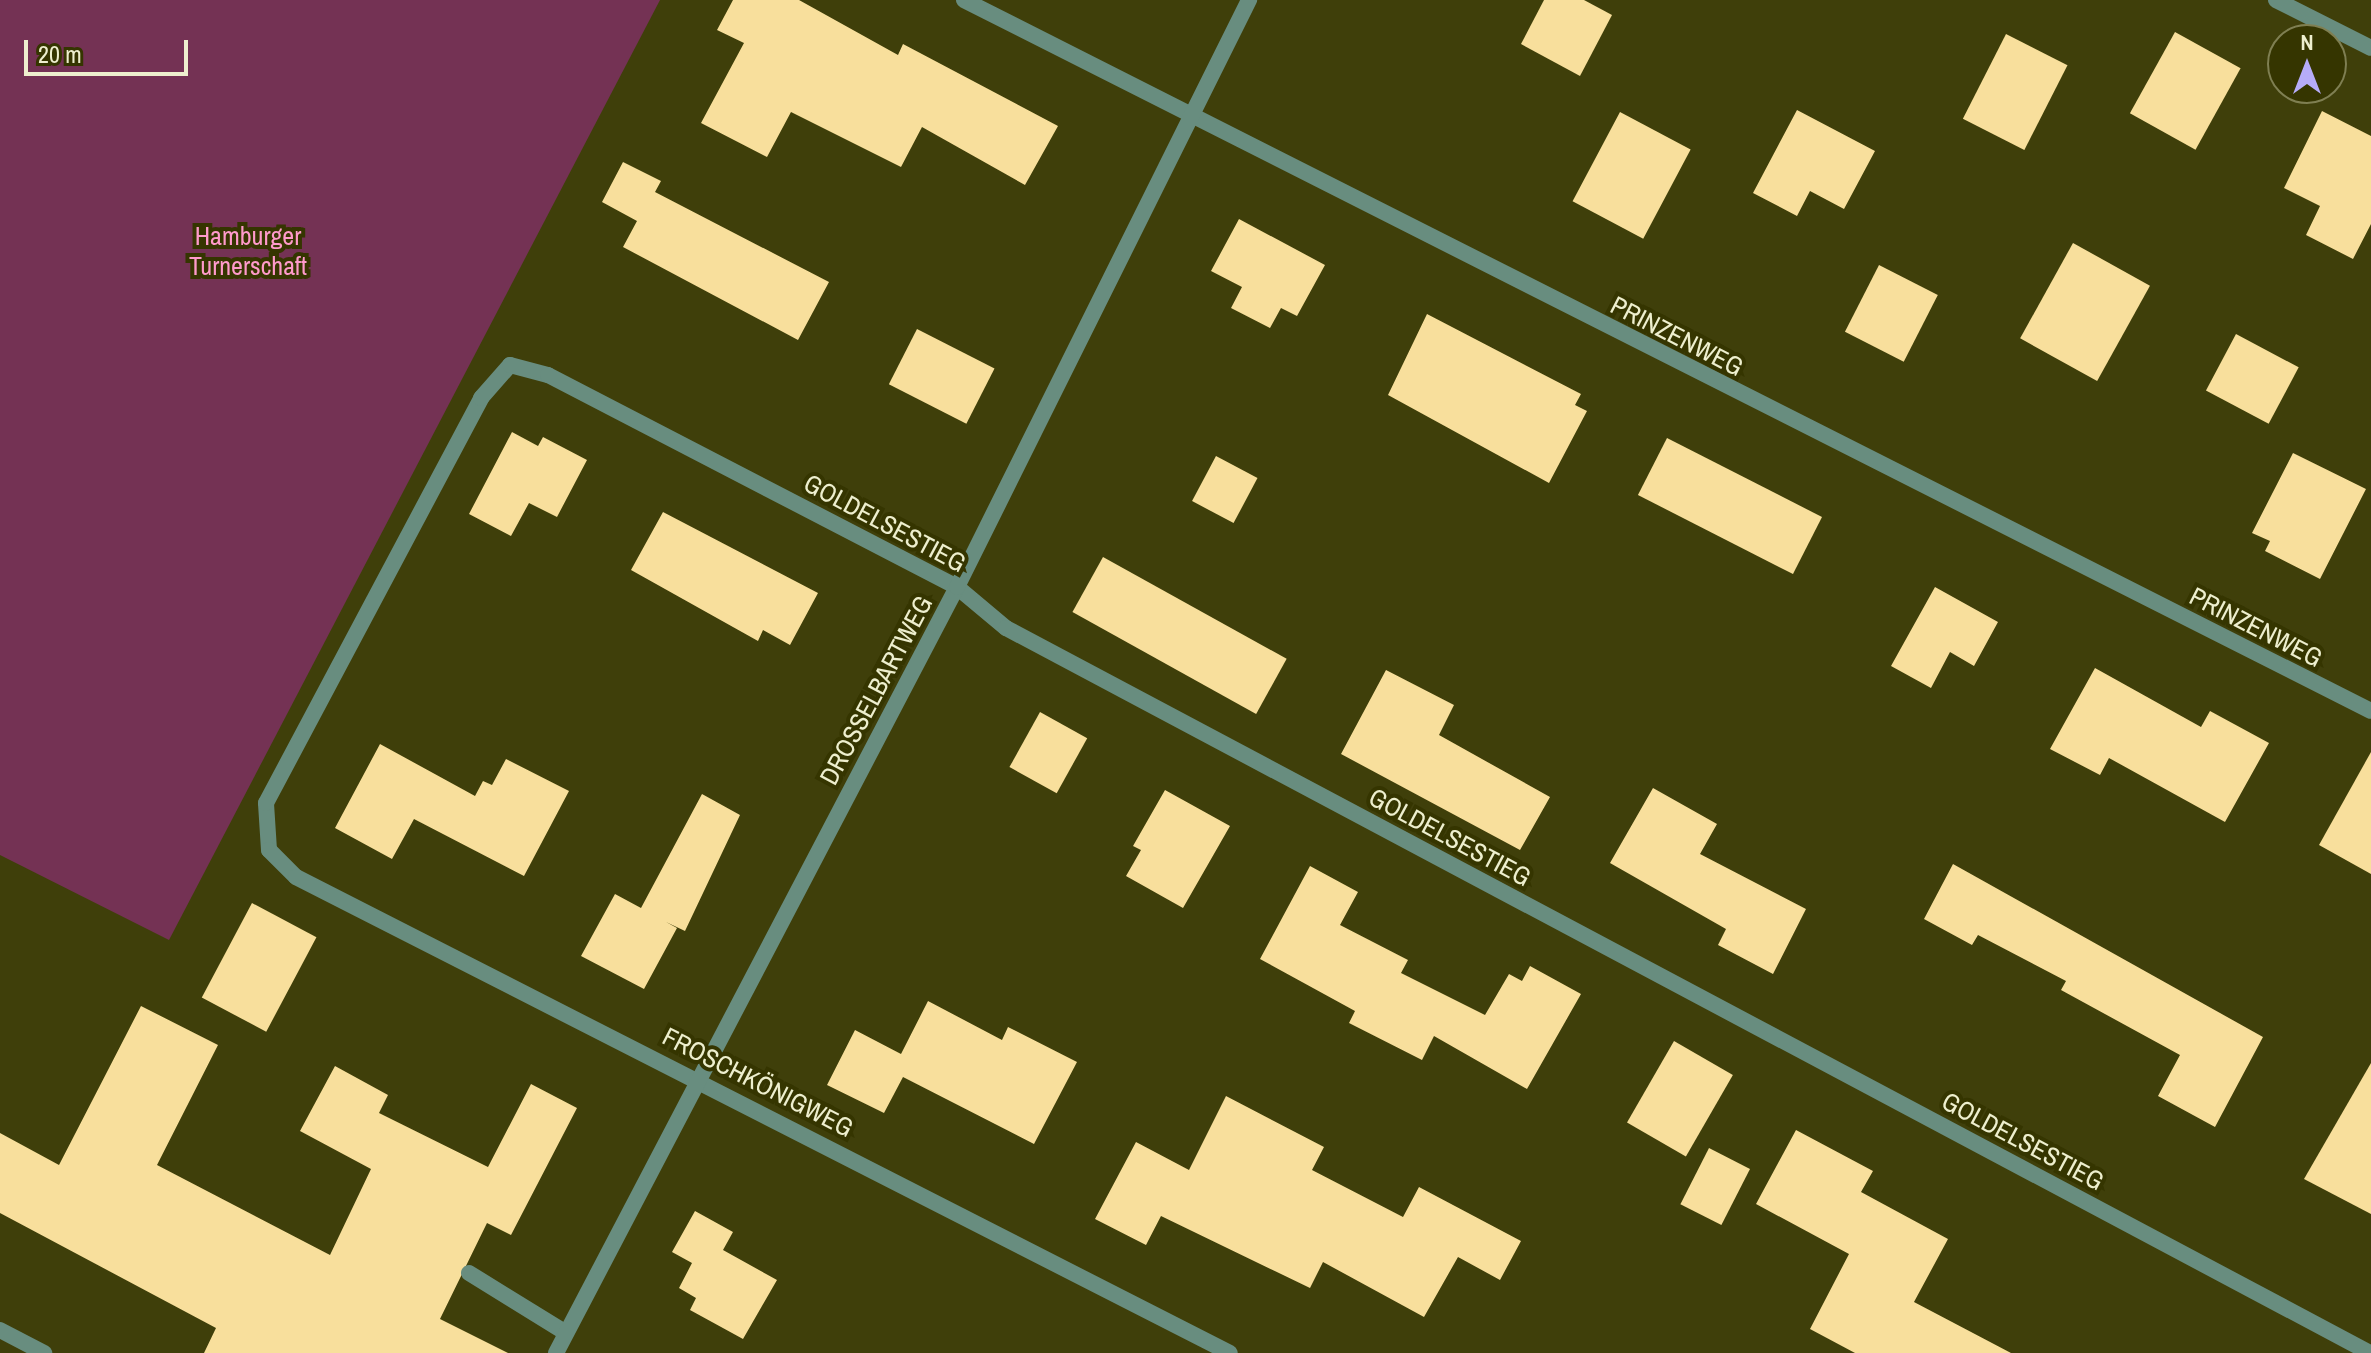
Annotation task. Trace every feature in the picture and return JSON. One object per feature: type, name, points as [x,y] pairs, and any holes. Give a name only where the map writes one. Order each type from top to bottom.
[{"type":"street","name":"PRINZENWEG","points":[[964,0],[1191,119],[2371,711]]},
{"type":"street","name":"DROSSELBARTWEG","points":[[556,1353],[957,587],[1249,0]]},
{"type":"street","points":[[2276,0],[2371,48]]},
{"type":"street","name":"GOLDELSESTIEG","points":[[269,850],[266,803],[481,398],[510,365],[548,375],[957,587],[1006,628],[2370,1353]]},
{"type":"street","name":"FROSCHKÖNIGWEG","points":[[269,850],[296,877],[698,1077],[1230,1353]]},
{"type":"street","points":[[469,1273],[566,1333]]},
{"type":"street","points":[[0,1330],[44,1353]]},
{"type":"green space","name":"Hamburger Turnerschaft","points":[[0,0],[660,0],[169,940],[0,855]]},
{"type":"building","points":[[733,0],[799,0],[898,55],[903,44],[1058,126],[1025,185],[922,127],[901,167],[791,112],[767,157],[701,123],[744,43],[717,30]]},
{"type":"building","points":[[1544,0],[1584,0],[1612,15],[1580,76],[1521,44]]},
{"type":"building","points":[[2175,32],[2241,68],[2196,150],[2130,113]]},
{"type":"building","points":[[2006,34],[2067,65],[2024,150],[1963,119]]},
{"type":"building","points":[[1797,110],[1875,151],[1844,209],[1810,191],[1797,216],[1753,193]]},
{"type":"building","points":[[2322,111],[2371,136],[2371,224],[2353,259],[2306,235],[2320,206],[2284,188]]},
{"type":"building","points":[[1620,112],[1691,150],[1643,239],[1573,201]]},
{"type":"building","points":[[623,162],[661,181],[655,192],[829,282],[798,340],[623,247],[637,221],[602,202]]},
{"type":"building","points":[[1239,219],[1325,265],[1297,316],[1281,308],[1270,328],[1231,308],[1242,287],[1211,271]]},
{"type":"building","points":[[2073,243],[2150,286],[2097,381],[2020,338]]},
{"type":"building","points":[[1879,265],[1938,295],[1904,362],[1845,332]]},
{"type":"building","points":[[1427,314],[1581,394],[1575,405],[1587,411],[1549,483],[1388,395]]},
{"type":"building","points":[[917,329],[995,368],[966,424],[889,384]]},
{"type":"building","points":[[2236,334],[2299,367],[2269,424],[2206,391]]},
{"type":"building","points":[[512,432],[538,446],[543,437],[587,460],[557,517],[529,503],[511,536],[469,514]]},
{"type":"building","points":[[1667,438],[1822,517],[1793,574],[1638,495]]},
{"type":"building","points":[[2293,453],[2366,489],[2320,579],[2265,551],[2270,541],[2252,533]]},
{"type":"building","points":[[1216,456],[1257,478],[1234,523],[1192,501]]},
{"type":"building","points":[[663,512],[818,593],[790,645],[763,630],[758,641],[631,570]]},
{"type":"building","points":[[1103,557],[1287,659],[1256,714],[1072,612]]},
{"type":"building","points":[[1935,587],[1998,622],[1974,666],[1950,652],[1931,688],[1891,666]]},
{"type":"building","points":[[2095,668],[2201,727],[2210,711],[2269,743],[2225,822],[2109,758],[2100,775],[2050,749]]},
{"type":"building","points":[[1386,670],[1454,705],[1439,735],[1550,797],[1520,850],[1341,754]]},
{"type":"building","points":[[1040,712],[1087,738],[1057,793],[1009,767]]},
{"type":"building","points":[[380,744],[475,796],[483,781],[492,785],[506,759],[569,791],[524,876],[414,819],[392,859],[335,828]]},
{"type":"building","points":[[2371,752],[2371,874],[2319,845]]},
{"type":"building","points":[[1653,788],[1717,824],[1700,854],[1806,909],[1773,974],[1718,945],[1726,929],[1610,863]]},
{"type":"building","points":[[1165,790],[1230,826],[1183,908],[1126,876],[1141,850],[1133,846]]},
{"type":"building","points":[[702,794],[740,815],[685,931],[666,922],[677,928],[644,989],[581,956],[615,894],[641,908]]},
{"type":"building","points":[[1953,864],[2263,1037],[2215,1127],[2158,1096],[2180,1055],[2061,990],[2066,981],[1978,935],[1972,945],[1924,919]]},
{"type":"building","points":[[1310,866],[1358,892],[1340,925],[1408,960],[1401,973],[1485,1015],[1509,974],[1522,981],[1530,966],[1581,994],[1527,1089],[1434,1036],[1422,1060],[1349,1023],[1355,1011],[1260,959]]},
{"type":"building","points":[[252,903],[316,937],[266,1032],[202,997]]},
{"type":"building","points":[[928,1001],[1002,1040],[1008,1027],[1077,1062],[1034,1144],[903,1077],[884,1113],[827,1085],[855,1030],[901,1054]]},
{"type":"building","points":[[141,1006],[218,1045],[157,1165],[330,1255],[371,1169],[300,1131],[335,1066],[388,1095],[379,1113],[488,1167],[531,1084],[577,1108],[511,1235],[487,1223],[440,1319],[508,1353],[204,1353],[216,1328],[0,1213],[0,1133],[59,1165]]},
{"type":"building","points":[[1674,1041],[1733,1075],[1686,1156],[1627,1122]]},
{"type":"building","points":[[2371,1063],[2371,1214],[2304,1179]]},
{"type":"building","points":[[1226,1096],[1324,1147],[1312,1170],[1403,1217],[1419,1187],[1521,1241],[1500,1280],[1458,1257],[1424,1317],[1323,1262],[1310,1288],[1161,1216],[1146,1245],[1095,1219],[1136,1142],[1189,1170]]},
{"type":"building","points":[[1796,1130],[1873,1171],[1861,1192],[1948,1239],[1914,1302],[2011,1353],[1855,1353],[1810,1329],[1849,1254],[1756,1204]]},
{"type":"building","points":[[1709,1148],[1750,1169],[1721,1225],[1680,1204]]},
{"type":"building","points":[[695,1211],[733,1232],[723,1250],[777,1280],[743,1339],[690,1310],[696,1298],[679,1288],[692,1263],[672,1252]]}]
